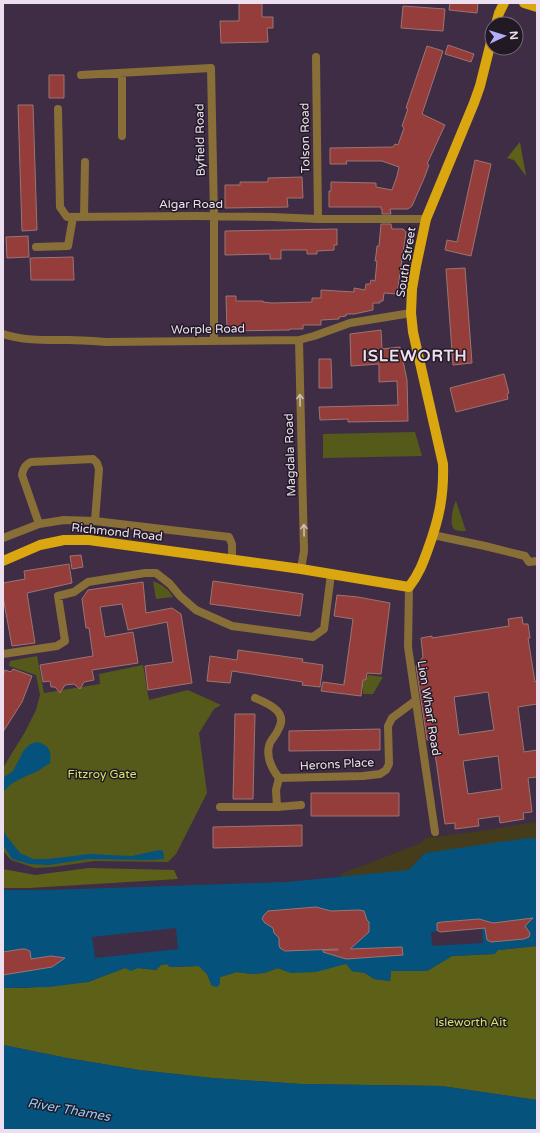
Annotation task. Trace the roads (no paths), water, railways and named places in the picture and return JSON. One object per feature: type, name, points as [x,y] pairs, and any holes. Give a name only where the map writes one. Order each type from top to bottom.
[{"type":"main road","points":[[498,16],[504,3]]},
{"type":"main road","points":[[524,3],[537,7]]},
{"type":"main road","name":"South Street","points":[[409,587],[418,576],[433,536],[443,491],[443,464],[414,340],[411,313],[412,288],[426,219],[474,103],[488,56]]},
{"type":"main road","name":"Richmond Road","points":[[3,561],[40,545],[64,540],[89,540],[301,569],[409,587]]},
{"type":"street","name":"Tolson Road","points":[[316,57],[318,218]]},
{"type":"street","name":"Byfield Road","points":[[81,75],[122,74],[211,68],[214,216],[214,341]]},
{"type":"street","points":[[122,74],[122,136]]},
{"type":"street","points":[[36,246],[68,246],[73,217],[67,217],[60,207],[58,109]]},
{"type":"street","points":[[84,216],[85,162]]},
{"type":"street","name":"Algar Road","points":[[73,217],[214,216],[426,219]]},
{"type":"street","name":"Worple Road","points":[[3,334],[34,340],[81,340],[106,342],[299,340],[350,323],[411,313]]},
{"type":"street","name":"Magdala Road","points":[[299,340],[304,551],[301,569]]},
{"type":"street","name":"Richmond Road","points":[[39,524],[22,475],[23,469],[31,462],[92,459],[97,463],[99,469],[95,521]]},
{"type":"street","name":"Richmond Road","points":[[3,538],[39,524],[64,520],[95,521],[229,538],[232,544],[232,559]]},
{"type":"street","points":[[433,536],[478,544],[525,556],[529,562],[537,561]]},
{"type":"street","points":[[3,654],[57,646],[66,641],[58,596],[74,592],[88,582],[144,572],[156,573],[170,584],[180,596],[196,610],[232,626],[313,637],[324,629],[330,574]]},
{"type":"street","name":"Lion Wharf Road","points":[[409,587],[408,647],[435,832]]},
{"type":"street","points":[[255,698],[276,709],[282,718],[281,726],[269,747],[269,760],[274,772],[279,778],[276,790],[277,807]]},
{"type":"street","name":"Herons Place","points":[[279,778],[374,776],[380,774],[386,770],[389,764],[388,726],[392,718],[415,701]]},
{"type":"street","points":[[220,807],[277,807],[301,804]]},
{"type":"water","points":[[37,742],[49,749],[50,763],[38,771],[11,784],[3,792],[3,778],[13,771],[24,750],[30,744]]},
{"type":"water","points":[[3,826],[5,834],[20,853],[33,859],[48,859],[90,854],[132,856],[159,850],[163,851],[164,859],[88,859],[49,865],[29,864],[12,859],[3,845]]},
{"type":"water","points":[[528,838],[537,839],[537,946],[498,950],[495,954],[452,956],[427,971],[391,971],[390,981],[374,979],[365,973],[352,971],[346,964],[316,972],[291,973],[278,968],[264,973],[252,974],[237,972],[220,977],[220,984],[217,987],[212,986],[207,974],[199,966],[170,967],[167,964],[161,965],[156,970],[138,968],[131,971],[125,968],[88,982],[50,987],[3,988],[3,890],[51,890],[287,882],[409,870],[425,853]]},
{"type":"water","name":"River Thames","points":[[3,1045],[67,1058],[139,1070],[212,1078],[301,1084],[441,1086],[537,1100],[537,1130],[3,1130]]},
{"type":"district","name":"ISLEWORTH","points":[[415,355]]},
{"type":"park label","name":"Fitzroy Gate","points":[[102,774]]},
{"type":"park label","name":"Isleworth Ait","points":[[471,1022]]}]
